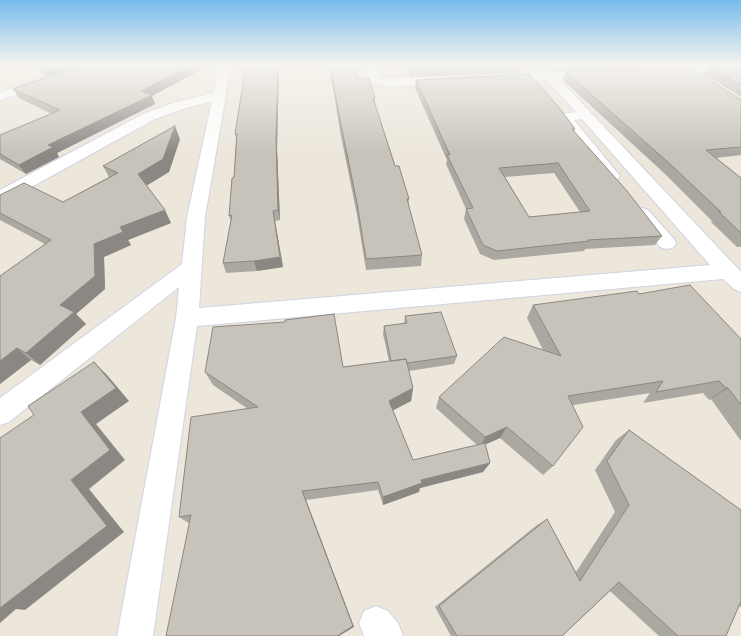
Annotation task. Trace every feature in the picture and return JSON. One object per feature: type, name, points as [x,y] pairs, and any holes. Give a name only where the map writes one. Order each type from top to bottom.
[{"type":"street","points":[[567,95],[734,277]]},
{"type":"street","points":[[0,197],[150,116],[181,105],[218,96],[196,217],[186,318],[168,439],[135,636]]},
{"type":"street","points":[[587,116],[570,116],[566,117],[566,120],[621,188]]},
{"type":"street","points":[[632,200],[667,243]]},
{"type":"street","points":[[0,413],[190,268]]},
{"type":"street","points":[[186,318],[734,277]]},
{"type":"building","points":[[26,95],[152,95],[48,145],[53,147],[19,165],[0,154],[0,135],[60,110]]},
{"type":"building","points":[[241,95],[277,95],[276,139],[278,210],[273,211],[280,257],[254,261],[223,263],[232,215],[229,216],[232,178],[234,177],[237,134],[235,134]]},
{"type":"building","points":[[335,95],[374,95],[375,98],[373,98],[395,166],[399,166],[409,199],[407,199],[422,255],[366,259],[357,203]]},
{"type":"building","points":[[423,95],[548,95],[575,129],[572,129],[627,191],[662,236],[588,240],[589,241],[497,251],[483,245],[466,209],[473,208],[447,155],[450,155]],"holes":[[[558,163],[590,211],[529,217],[499,168]]]},
{"type":"building","points":[[592,95],[733,95],[741,100],[741,147],[706,150],[741,178],[741,233],[670,164]]},
{"type":"building","points":[[175,126],[163,159],[138,174],[165,210],[120,227],[123,232],[94,244],[95,276],[60,305],[74,312],[26,353],[17,348],[0,361],[0,276],[51,240],[0,213],[0,195],[24,183],[63,202],[118,173],[103,166]]},
{"type":"building","points":[[690,285],[741,339],[741,405],[728,388],[726,388],[719,381],[656,392],[663,381],[568,396],[583,427],[553,466],[507,427],[485,437],[439,397],[504,337],[561,356],[533,305],[637,291],[639,294]]},
{"type":"building","points":[[441,312],[457,356],[407,363],[406,359],[391,361],[384,326],[407,323],[405,316]]},
{"type":"building","points":[[334,314],[343,367],[406,359],[413,388],[389,401],[413,460],[485,443],[490,463],[421,480],[422,483],[383,497],[378,482],[302,491],[353,626],[337,636],[166,636],[191,515],[179,517],[191,417],[258,407],[205,372],[213,327],[285,322],[285,320]]},
{"type":"building","points":[[94,362],[116,388],[81,412],[110,450],[71,480],[107,526],[0,608],[0,438],[34,415],[28,406]]},
{"type":"building","points":[[629,430],[741,510],[741,601],[726,636],[678,636],[619,582],[562,636],[457,636],[439,606],[547,519],[580,581],[629,505],[607,461]]}]
